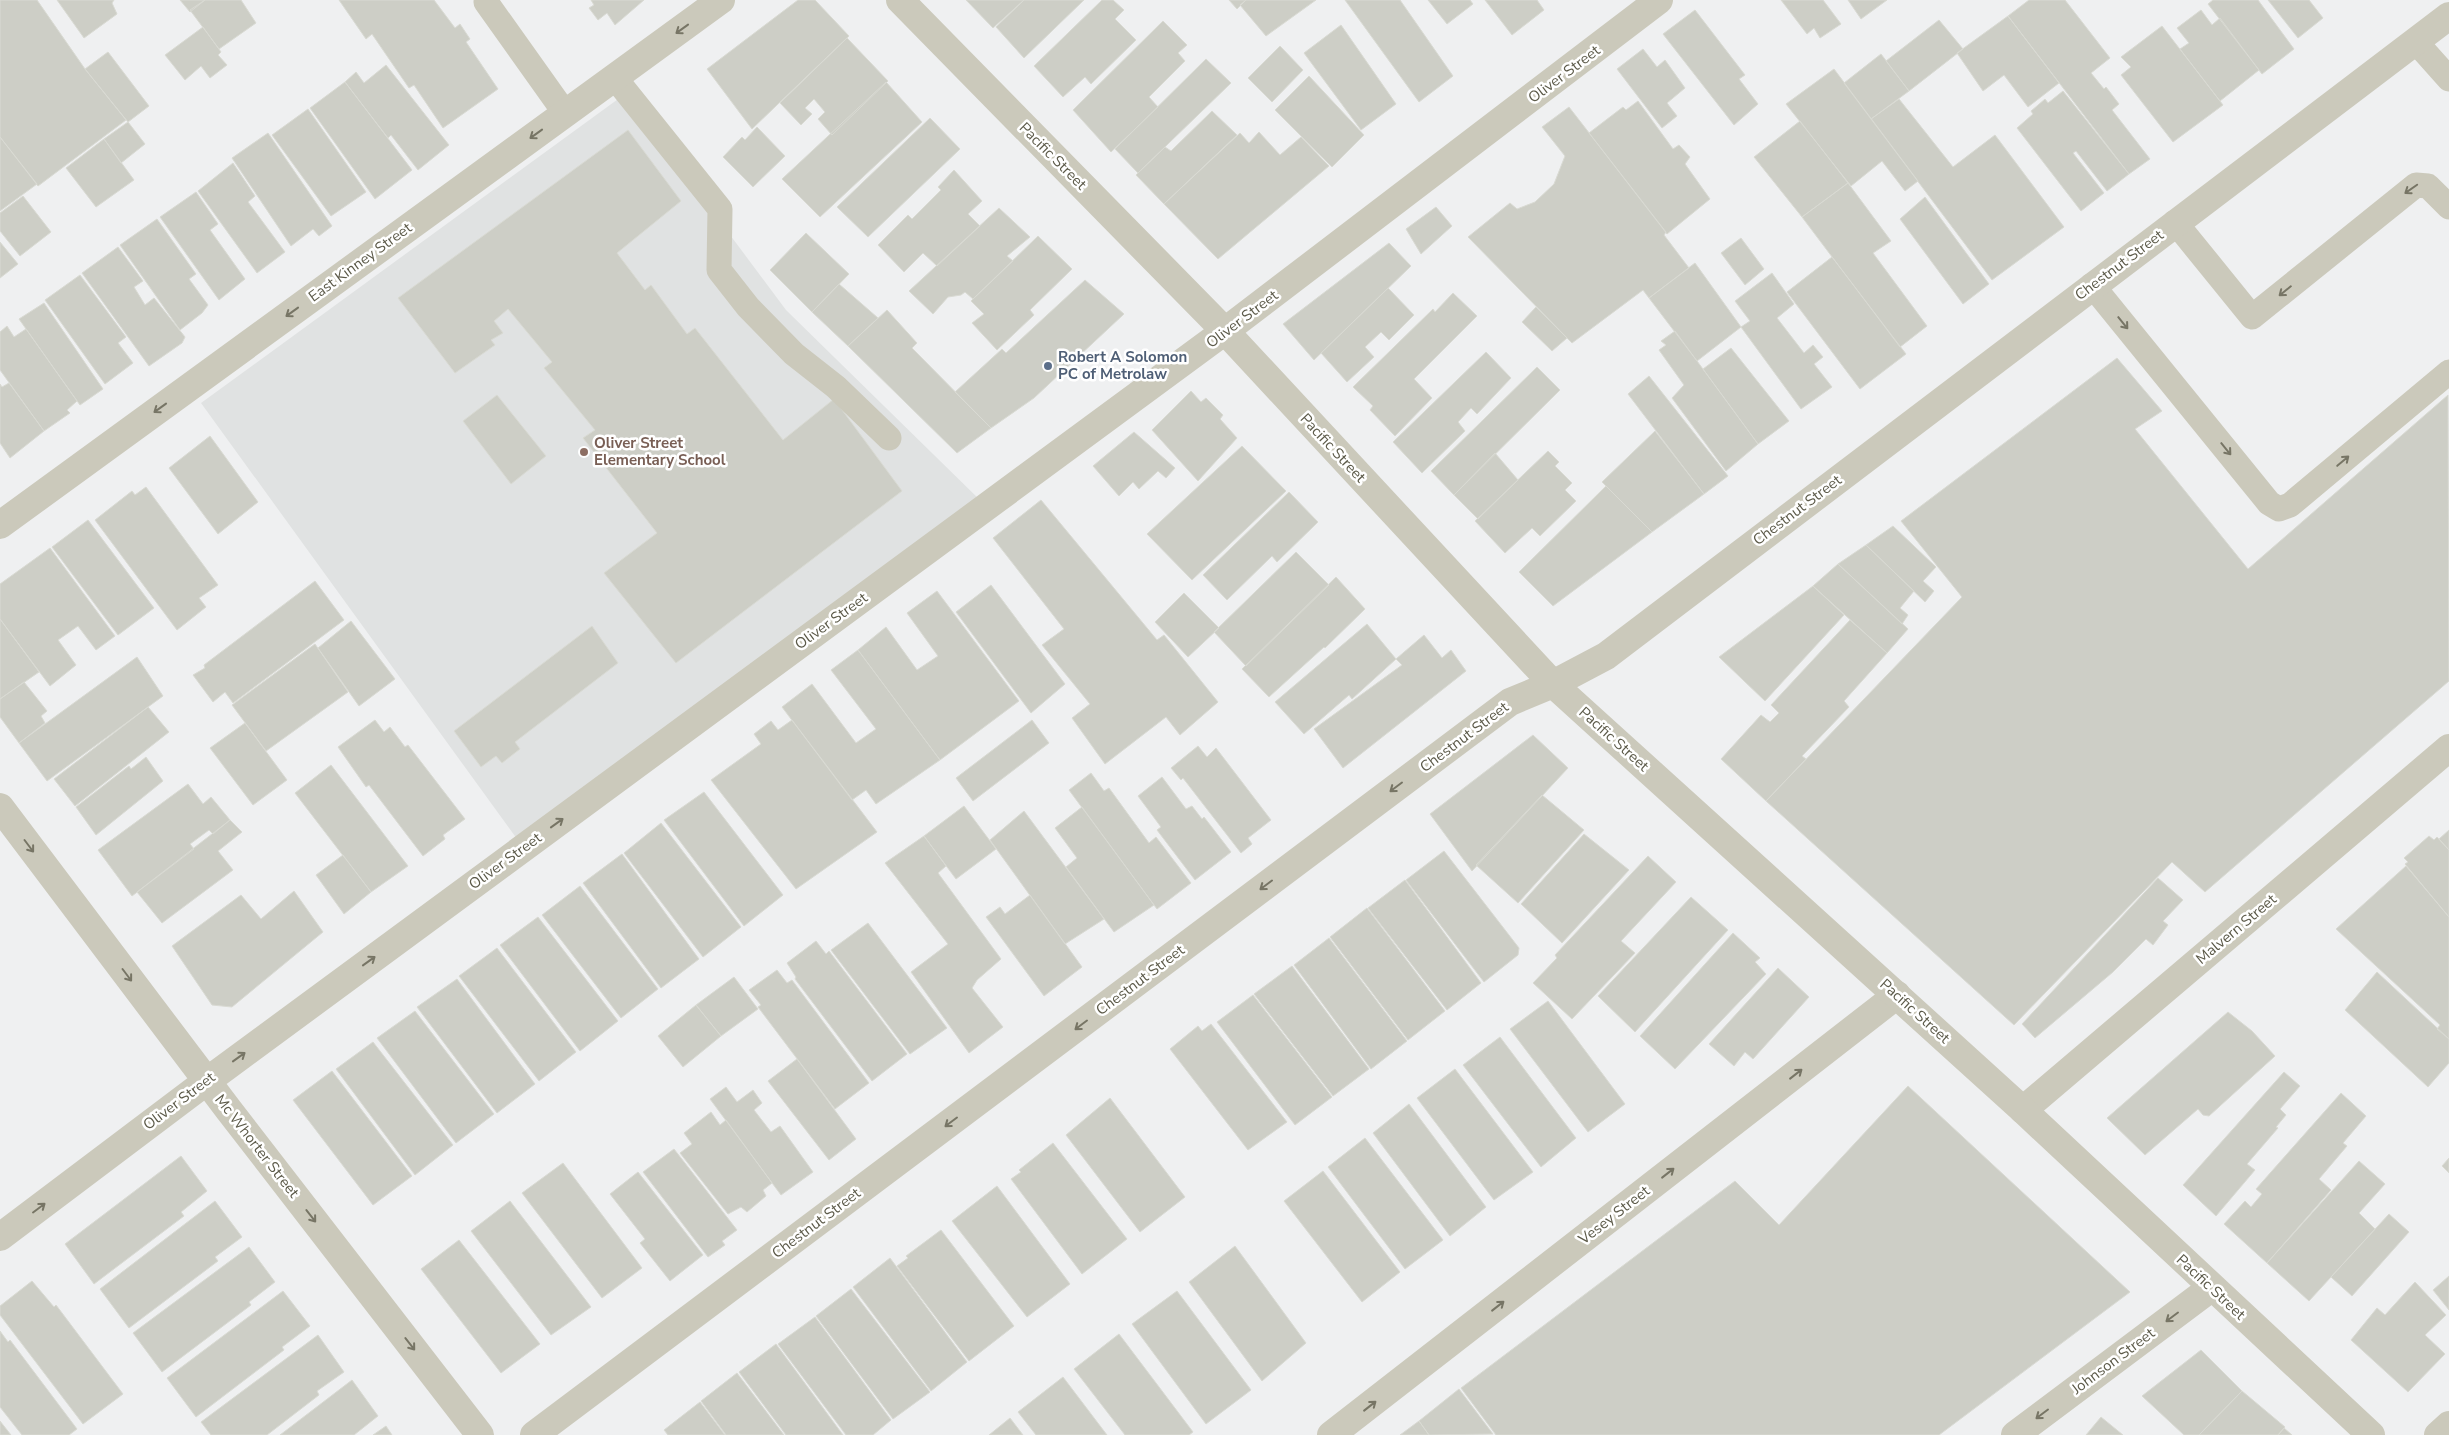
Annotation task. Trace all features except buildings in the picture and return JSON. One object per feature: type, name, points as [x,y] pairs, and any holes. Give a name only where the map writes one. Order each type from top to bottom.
[{"type":"street","name":"East Kinney Street","points":[[0,525],[722,0]]},
{"type":"street","name":"Pacific Street","points":[[900,0],[1225,331],[1553,684],[2023,1110],[2211,1288],[2371,1435]]},
{"type":"street","name":"Oliver Street","points":[[0,1237],[207,1081],[1225,331],[1659,0]]},
{"type":"street","name":"Chestnut Street","points":[[534,1435],[1510,702],[1553,684],[1606,656],[2175,222],[2449,16]]},
{"type":"street","name":"Malvern Street","points":[[2023,1110],[2449,748]]},
{"type":"street","name":"Mc Whorter Street","points":[[0,807],[207,1081],[480,1435]]},
{"type":"street","name":"Vesey Street","points":[[1331,1435],[1897,995]]},
{"type":"street","name":"Johnson Street","points":[[2015,1435],[2211,1288]]},
{"type":"street","points":[[2438,1435],[2449,1425]]},
{"type":"lane","points":[[486,2],[565,113]]},
{"type":"lane","points":[[2416,42],[2449,79]]},
{"type":"lane","points":[[615,78],[720,209],[719,270],[748,307],[794,354],[836,387],[889,438]]},
{"type":"lane","points":[[2175,222],[2252,317],[2416,185],[2428,186],[2449,207]]},
{"type":"lane","points":[[2092,286],[2269,503],[2279,510],[2290,505],[2449,372]]},
{"type":"shaded area","name":"Oliver Street Elementary School","points":[[625,94],[786,310],[982,502],[525,850],[201,403]]},
{"type":"place","name":"Robert A Solomon PC of Metrolaw","points":[[1048,366]]},
{"type":"place","name":"Oliver Street Elementary School","points":[[584,452]]}]
